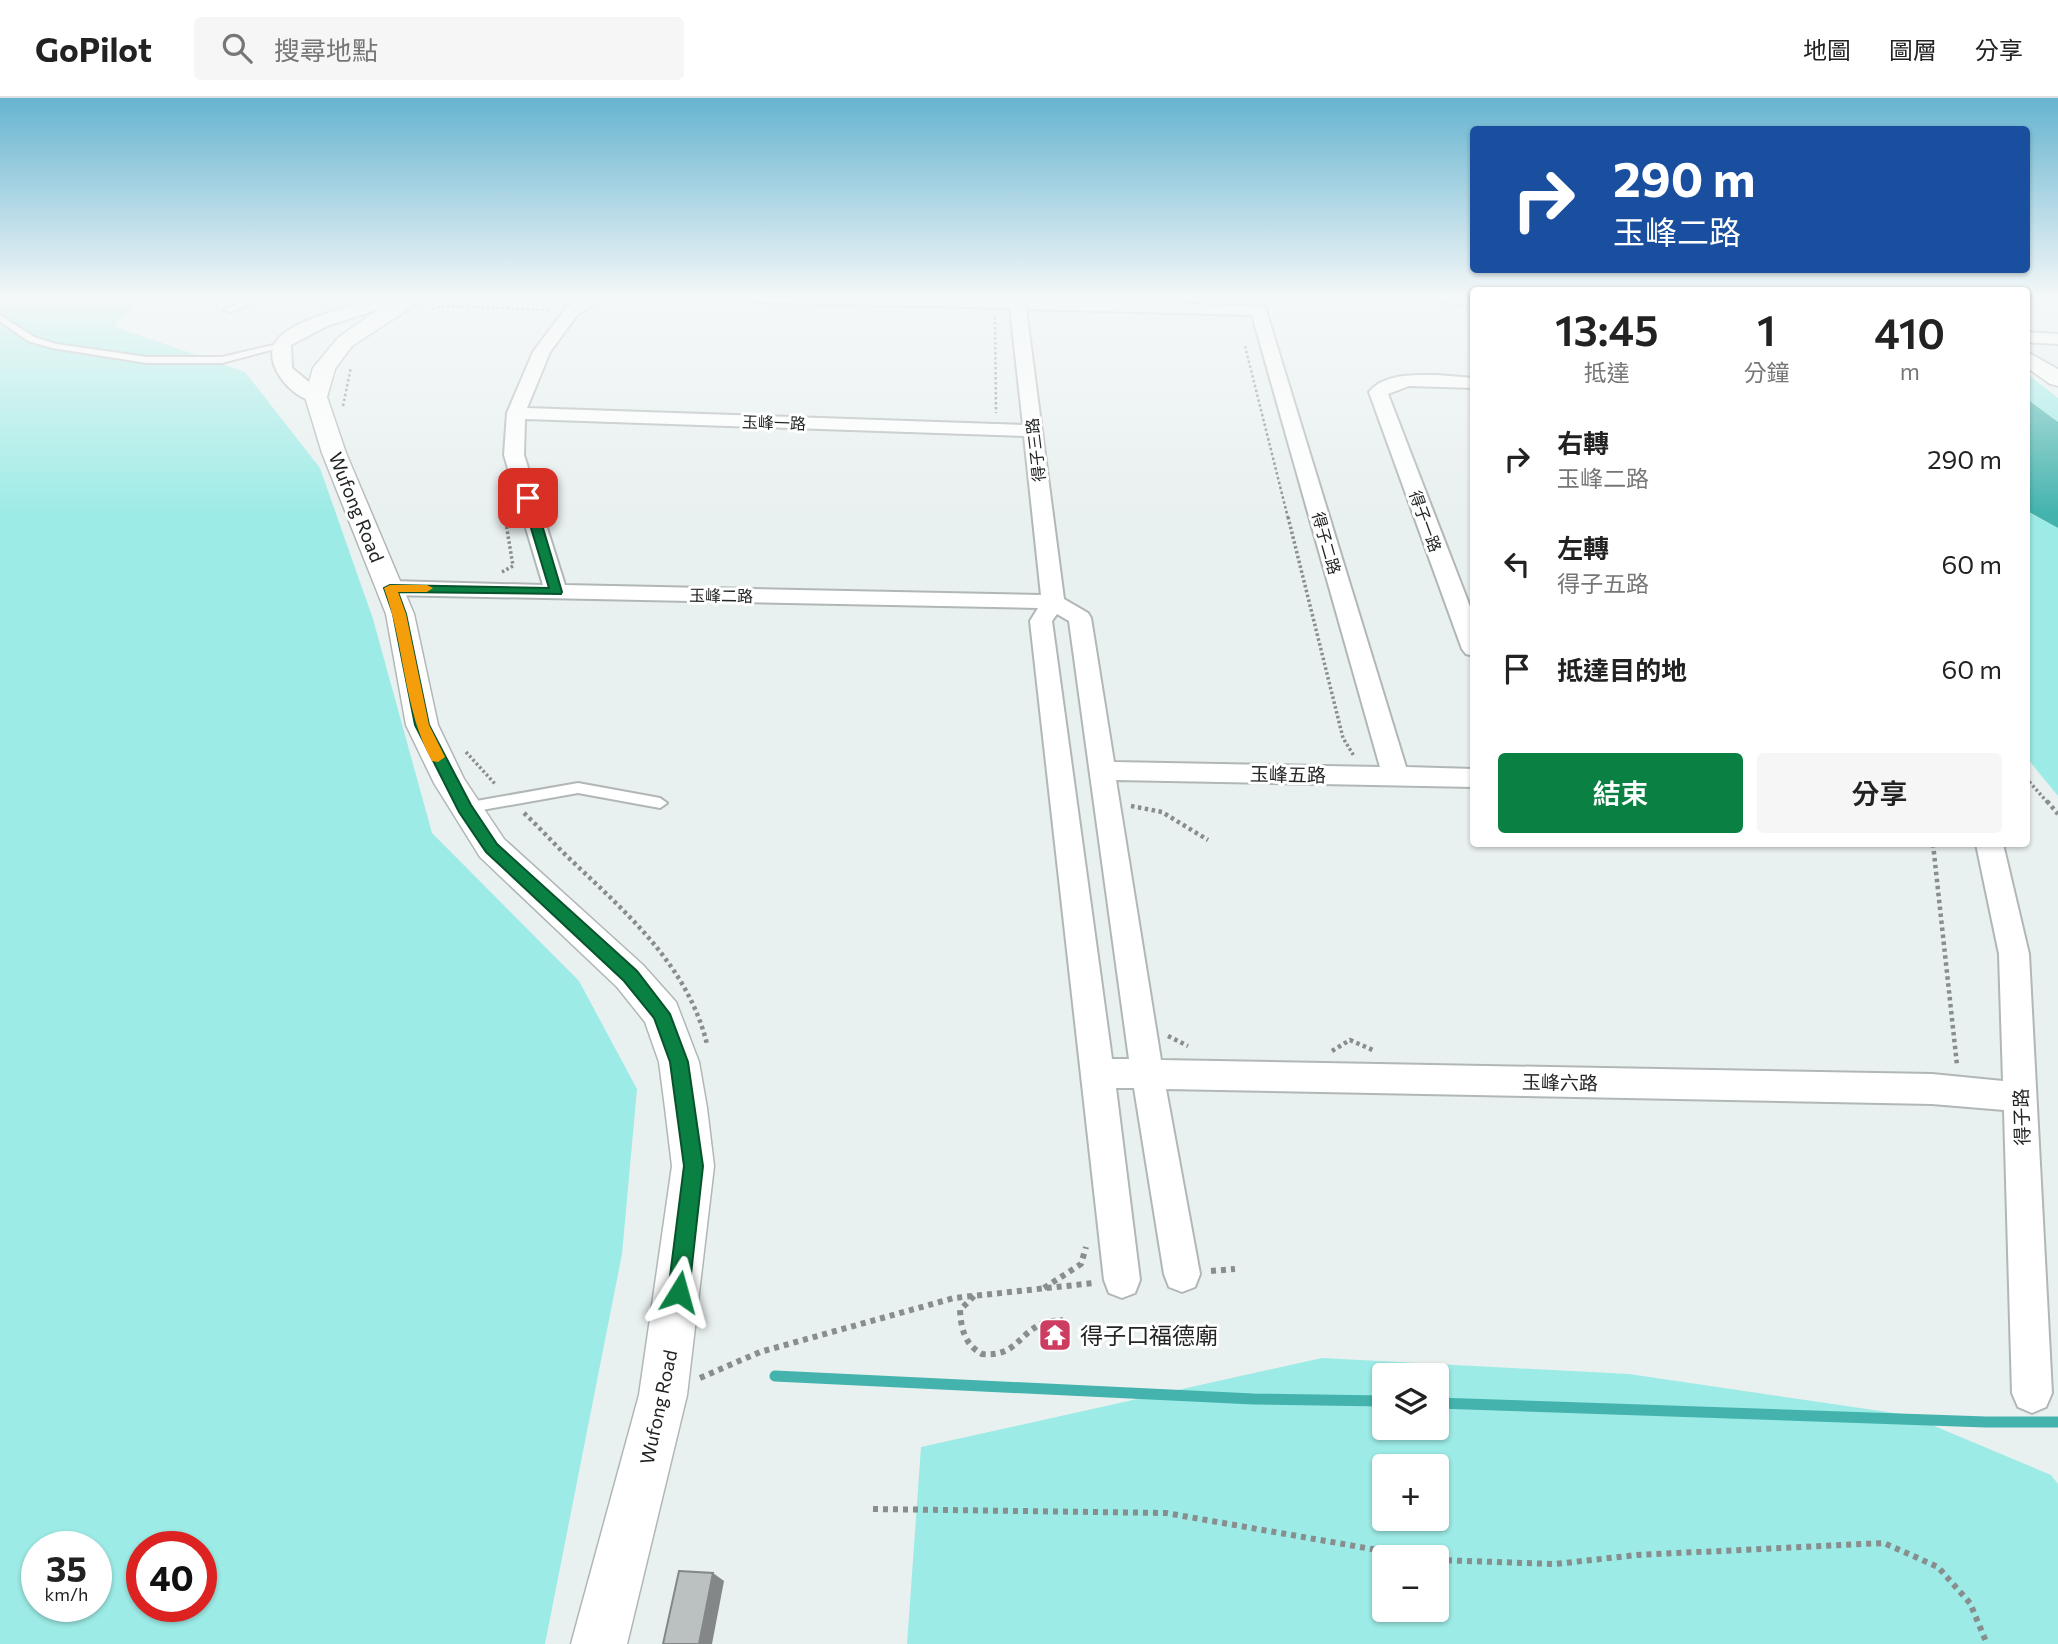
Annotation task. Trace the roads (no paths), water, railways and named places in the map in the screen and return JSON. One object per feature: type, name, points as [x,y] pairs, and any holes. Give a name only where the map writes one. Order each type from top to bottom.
[{"type":"street","points":[[284,369],[296,383],[329,404]]},
{"type":"street","points":[[324,369],[329,404]]},
{"type":"street","points":[[535,369],[516,413],[514,455],[556,592]]},
{"type":"street","name":"得子三路","points":[[1025,369],[1053,602]]},
{"type":"street","name":"得子二路","points":[[1276,369],[1396,776]]},
{"type":"street","name":"得子一路","points":[[1470,383],[1408,381],[1383,386],[1378,392],[1470,638]]},
{"type":"street","name":"Wufong Road","points":[[329,404],[334,453],[400,614],[422,725],[465,808],[492,848],[631,976],[662,1014],[679,1062],[693,1166],[682,1266],[663,1395],[599,1644]]},
{"type":"street","name":"玉峰一路","points":[[516,413],[1032,431]]},
{"type":"street","name":"玉峰二路","points":[[390,588],[1053,602]]},
{"type":"street","points":[[1122,1280],[1041,621],[1053,602],[1080,618],[1148,1074],[1182,1274]]},
{"type":"street","name":"玉峰五路","points":[[1102,771],[1470,778]]},
{"type":"street","name":"得子路","points":[[1991,847],[2014,954],[2032,1393]]},
{"type":"street","name":"玉峰六路","points":[[1098,1073],[1932,1089],[2020,1097]]},
{"type":"lane","points":[[465,808],[578,788],[660,803]]},
{"type":"waterway","points":[[775,1376],[1253,1399],[1372,1401]]},
{"type":"waterway","points":[[1449,1403],[1986,1422],[2058,1422]]},
{"type":"place","name":"得子口福德廟","points":[[1055,1335]]}]
